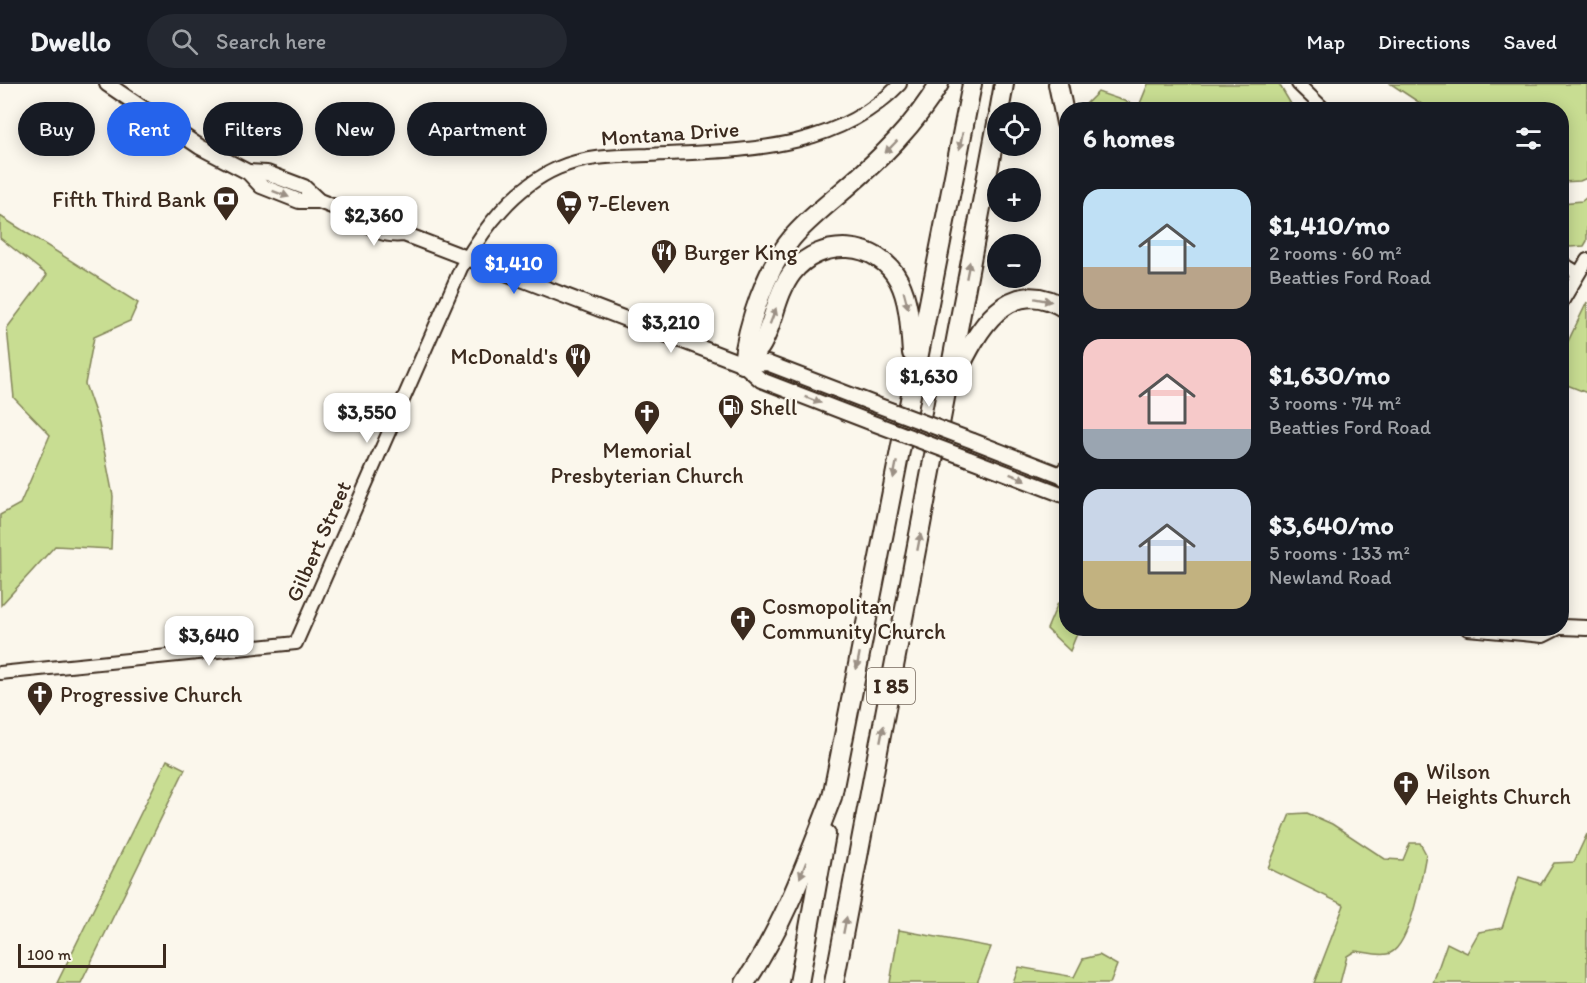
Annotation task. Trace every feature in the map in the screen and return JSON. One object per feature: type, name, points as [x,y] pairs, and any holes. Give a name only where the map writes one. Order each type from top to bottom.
[{"type":"highway","points":[[743,364],[745,339],[771,272],[786,245],[807,222],[893,145],[939,84]]},
{"type":"highway","name":"I 85","points":[[799,983],[832,797],[972,84]]},
{"type":"highway","points":[[1001,102],[1004,84]]},
{"type":"highway","points":[[1058,84],[1062,102]]},
{"type":"highway","name":"I 85","points":[[834,983],[991,156]]},
{"type":"highway","points":[[743,364],[761,346],[784,288],[795,269],[819,252],[849,248],[865,250],[879,258],[891,268],[900,282],[908,306],[914,371]]},
{"type":"highway","points":[[948,390],[979,330],[997,311],[1013,302],[1030,298],[1047,300],[1059,306]]},
{"type":"highway","points":[[745,983],[788,908],[832,797]]},
{"type":"main road","points":[[107,84],[200,147],[248,172],[267,173],[304,187],[319,201],[360,217],[378,216],[394,222],[404,234],[743,364],[761,380],[1059,493]]},
{"type":"main road","points":[[743,364],[767,363],[1059,472]]},
{"type":"main road","points":[[1569,627],[1587,628]]},
{"type":"street","name":"Montana Drive","points":[[466,259],[491,223],[514,197],[559,168],[598,158],[756,149],[797,143],[827,132],[858,116],[900,84]]},
{"type":"street","points":[[1298,84],[1317,102]]},
{"type":"street","name":"Gilbert Street","points":[[0,672],[296,642],[466,259]]},
{"type":"street","points":[[1569,289],[1587,260]]},
{"type":"street","points":[[1569,267],[1578,273]]},
{"type":"green space","points":[[1148,84],[1279,84],[1290,102],[1141,102]]},
{"type":"green space","points":[[1391,84],[1587,84],[1587,178],[1569,182],[1569,102],[1418,102]]},
{"type":"green space","points":[[1098,92],[1127,102],[1088,102]]},
{"type":"green space","points":[[1587,197],[1587,241],[1584,246],[1570,247],[1569,202],[1582,201]]},
{"type":"green space","points":[[0,216],[138,303],[130,321],[94,337],[85,384],[99,424],[113,496],[111,549],[55,546],[1,605],[0,515],[20,504],[50,435],[14,398],[7,328],[47,275],[0,238]]},
{"type":"green space","points":[[1587,302],[1587,393],[1569,386],[1569,339]]},
{"type":"green space","points":[[1058,603],[1059,636],[1076,636],[1070,651],[1047,629]]},
{"type":"green space","points":[[167,760],[185,769],[81,983],[57,983]]},
{"type":"green space","points":[[1307,813],[1332,824],[1385,859],[1403,860],[1410,843],[1420,843],[1426,854],[1414,910],[1402,940],[1395,950],[1387,954],[1355,951],[1347,956],[1340,983],[1314,983],[1344,905],[1268,868],[1290,814]]},
{"type":"green space","points":[[1587,834],[1587,983],[1433,983],[1447,943],[1467,953],[1479,932],[1502,928],[1519,877],[1541,884],[1554,863],[1574,862]]},
{"type":"green space","points":[[899,930],[991,947],[977,983],[890,983]]},
{"type":"green space","points":[[1099,955],[1117,965],[1110,983],[1013,983],[1019,967],[1074,977],[1083,959]]},
{"type":"place","name":"Fifth Third Bank","points":[[226,222]]},
{"type":"place","name":"7-Eleven","points":[[569,226]]},
{"type":"place","name":"Burger King","points":[[664,275]]},
{"type":"place","name":"McDonald's","points":[[578,379]]},
{"type":"place","name":"Shell","points":[[731,430]]},
{"type":"place","name":"Memorial Presbyterian Church","points":[[647,436]]},
{"type":"place","name":"Cosmopolitan Community Church","points":[[743,642]]},
{"type":"place","name":"Progressive Church","points":[[40,717]]},
{"type":"place","name":"Wilson Heights Church","points":[[1406,807]]}]
